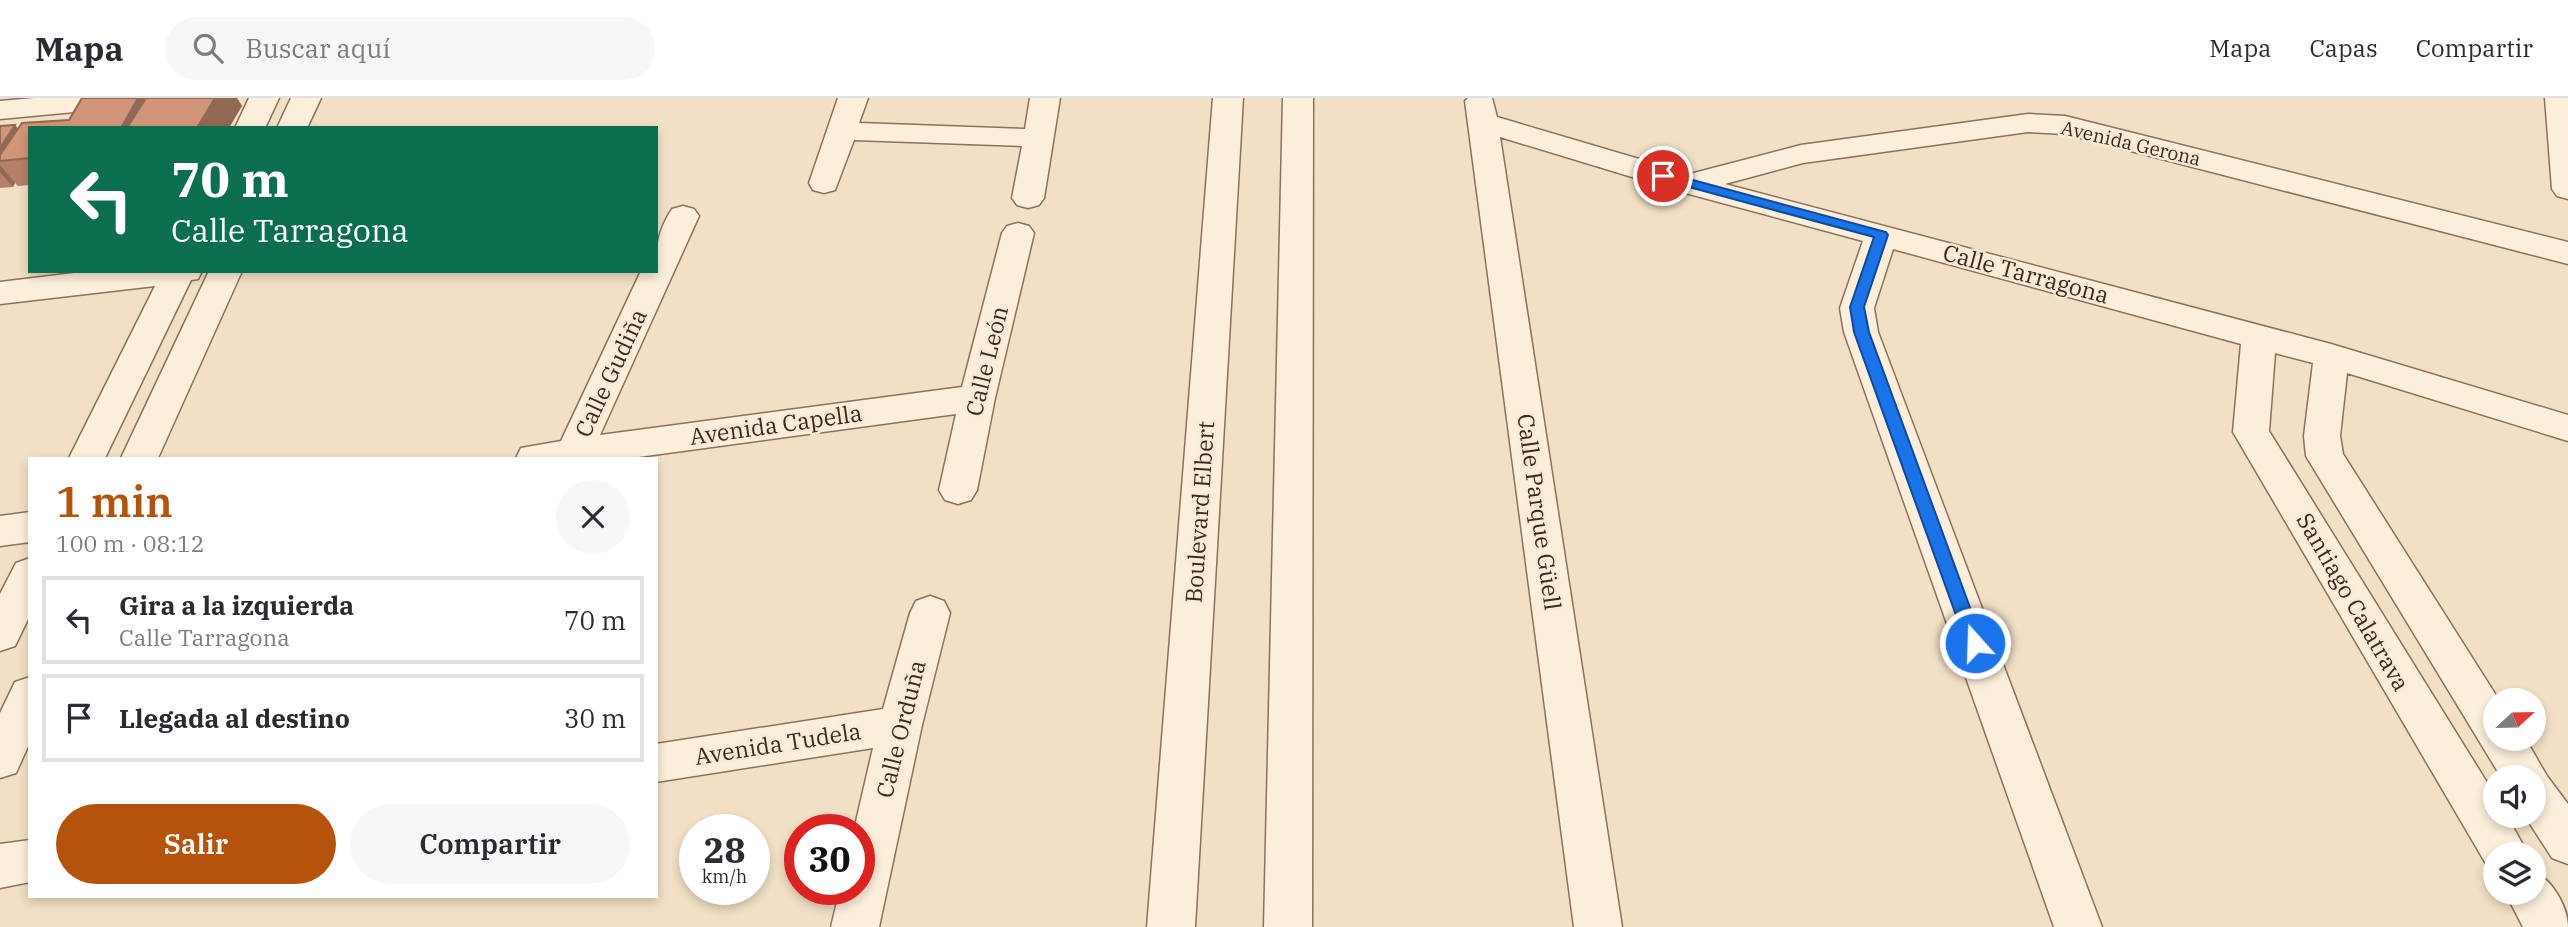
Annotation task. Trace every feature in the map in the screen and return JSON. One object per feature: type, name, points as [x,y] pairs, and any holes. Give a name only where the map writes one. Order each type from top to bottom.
[{"type":"street","points":[[0,110],[128,98]]},
{"type":"street","points":[[251,126],[264,98]]},
{"type":"street","points":[[293,126],[306,98]]},
{"type":"street","points":[[824,183],[852,98]]},
{"type":"street","points":[[1028,198],[1045,98]]},
{"type":"street","name":"Boulevard Elbert","points":[[1171,927],[1228,98]]},
{"type":"street","points":[[1288,927],[1298,98]]},
{"type":"street","points":[[2560,98],[2568,190]]},
{"type":"street","name":"Calle Tarragona","points":[[1481,110],[1689,184],[2331,356],[2568,428]]},
{"type":"street","name":"Calle Parque Güell","points":[[1481,110],[1598,927]]},
{"type":"street","name":"Avenida Gerona","points":[[1689,184],[1801,154],[1939,133],[2028,123],[2065,125],[2568,253]]},
{"type":"street","points":[[841,131],[1038,138]]},
{"type":"street","name":"Calle Gudiña","points":[[658,270],[683,216]]},
{"type":"street","name":"Calle León","points":[[958,490],[977,398],[1018,233]]},
{"type":"street","points":[[1881,235],[1857,307],[1861,332],[2078,927]]},
{"type":"street","points":[[0,293],[170,273]]},
{"type":"street","points":[[86,457],[178,273]]},
{"type":"street","points":[[139,457],[225,273]]},
{"type":"street","name":"Calle Gudiña","points":[[574,453],[657,273]]},
{"type":"street","name":"Santiago Calatrava","points":[[2259,337],[2255,413],[2251,432],[2389,666],[2498,842]]},
{"type":"street","points":[[2331,356],[2322,436],[2325,456],[2483,712]]},
{"type":"street","name":"Avenida Capella","points":[[542,457],[977,398]]},
{"type":"street","points":[[0,531],[28,527]]},
{"type":"street","points":[[0,634],[28,577]]},
{"type":"street","name":"Calle Orduña","points":[[855,927],[900,724],[930,613]]},
{"type":"street","points":[[2389,666],[2452,666]]},
{"type":"street","points":[[0,759],[28,699]]},
{"type":"street","name":"Avenida Tudela","points":[[658,763],[900,724]]},
{"type":"street","points":[[2546,809],[2568,843]]},
{"type":"street","points":[[0,866],[28,861]]},
{"type":"street","points":[[2536,905],[2549,927]]},
{"type":"building","points":[[82,98],[138,98],[122,126],[28,126],[28,158],[0,161],[0,155],[22,123],[69,120]]},
{"type":"building","points":[[146,98],[215,98],[198,126],[128,126]]},
{"type":"building","points":[[15,125],[0,148],[0,126]]},
{"type":"route","points":[[1663,176],[1881,235],[1857,307],[1861,332],[1975,643]]}]
